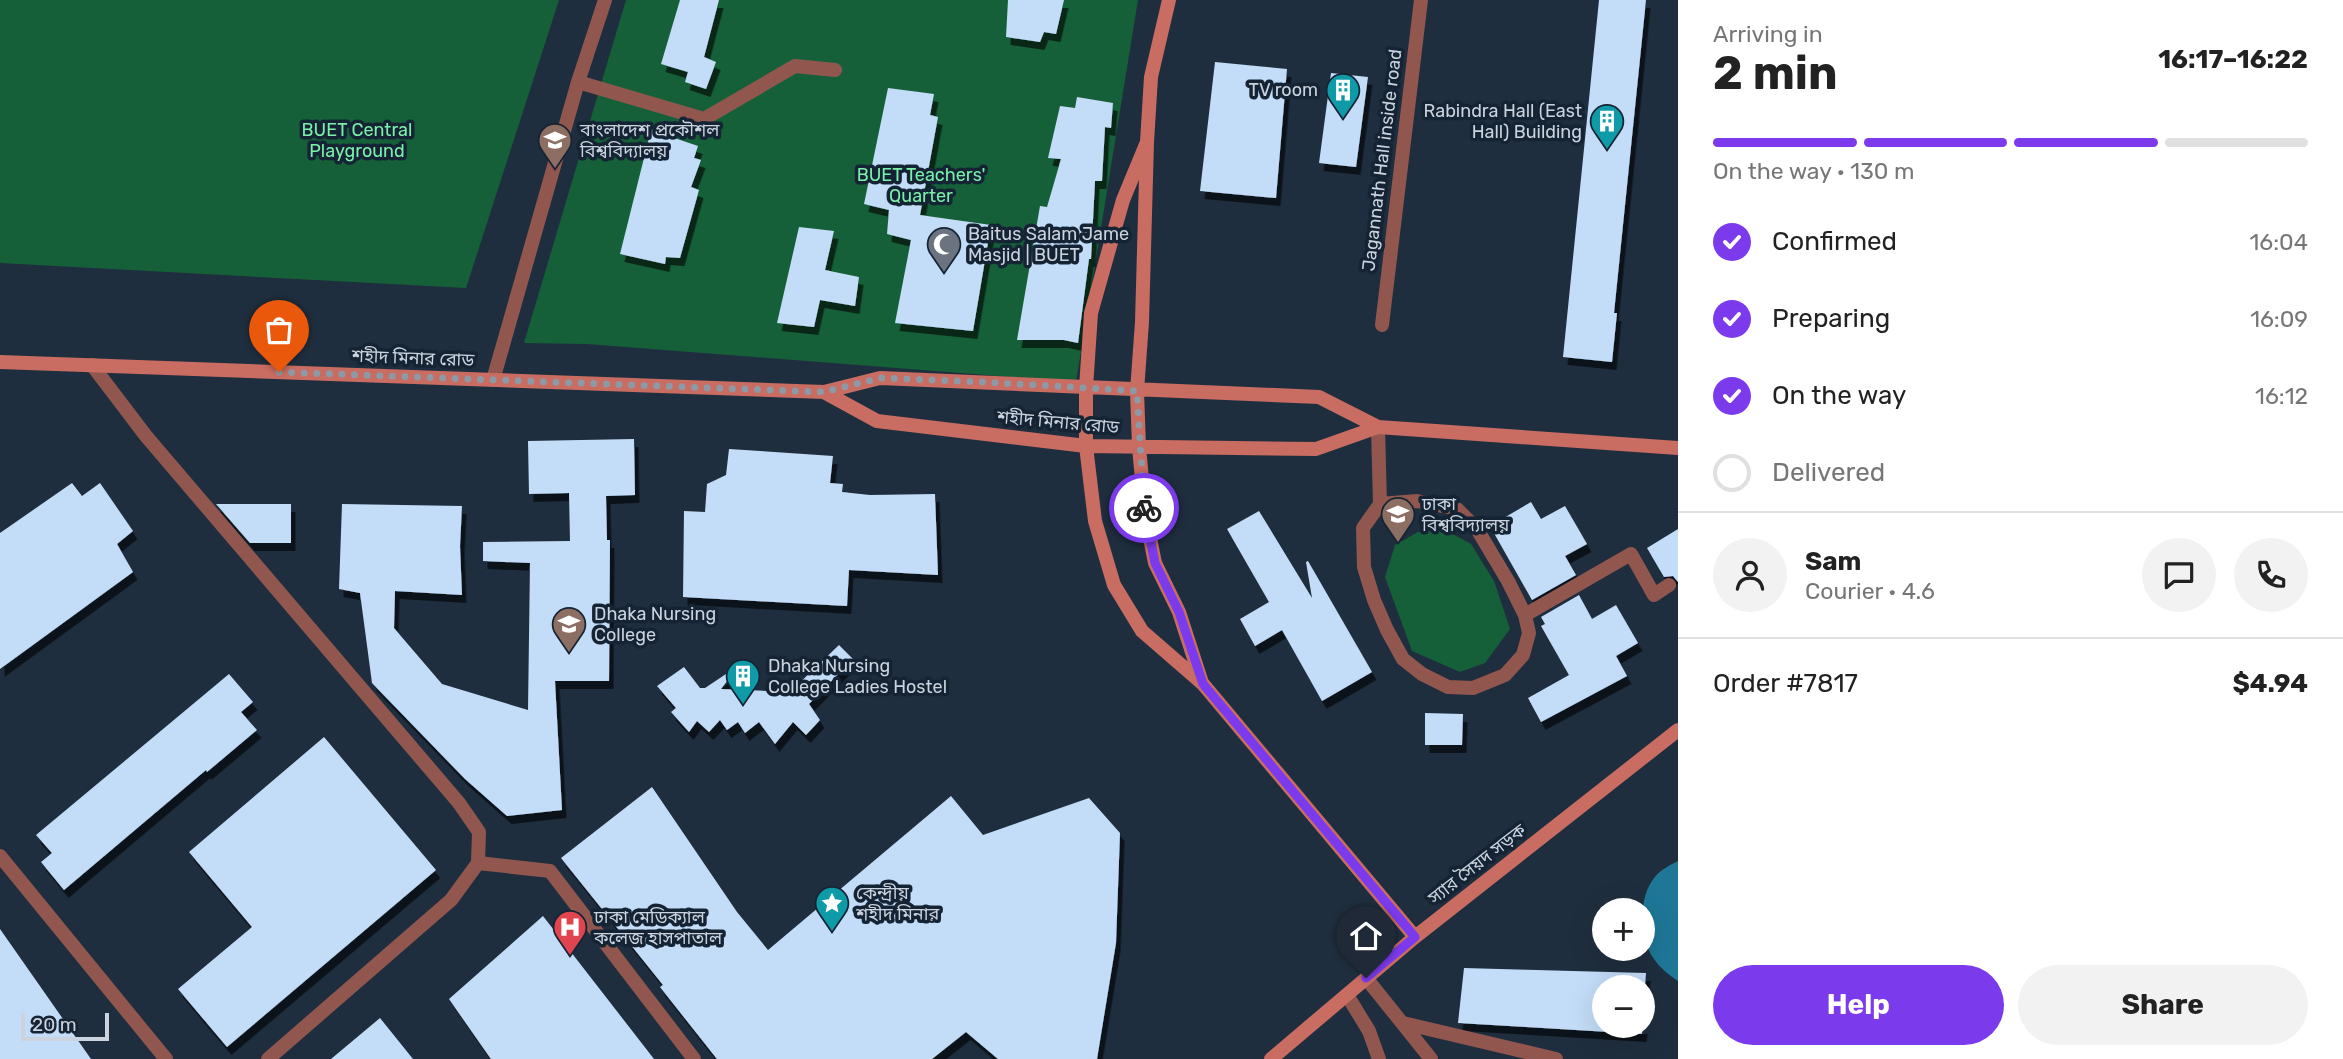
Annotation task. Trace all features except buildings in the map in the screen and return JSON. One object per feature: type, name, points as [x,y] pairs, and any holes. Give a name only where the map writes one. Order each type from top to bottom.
[{"type":"main road","points":[[1169,0],[1152,77],[1147,142],[1142,322],[1137,391],[1139,447],[1145,513],[1155,563],[1179,612],[1203,684]]},
{"type":"main road","points":[[1147,142],[1123,200],[1091,313],[1086,388],[1086,446],[1096,521],[1114,585],[1142,631],[1203,684],[1415,937]]},
{"type":"main road","name":"শহীদ মিনার রোড","points":[[0,362],[824,392],[880,378],[1319,397],[1378,427],[1678,448]]},
{"type":"main road","name":"শহীদ মিনার রোড","points":[[824,392],[877,421],[1086,446],[1317,449],[1378,427]]},
{"type":"main road","name":"স্যার সৈয়দ সড়ক","points":[[1271,1059],[1415,937],[1678,730]]},
{"type":"lane","points":[[493,380],[578,82],[605,0]]},
{"type":"lane","name":"Jagannath Hall inside road","points":[[1382,325],[1421,0]]},
{"type":"lane","points":[[578,82],[704,119],[795,66],[835,70]]},
{"type":"lane","points":[[92,365],[146,436],[459,803],[479,832],[478,863],[451,901],[268,1059]]},
{"type":"lane","points":[[1378,427],[1380,504],[1363,527],[1364,567],[1374,600],[1403,659],[1422,674],[1448,687],[1473,688],[1505,675],[1523,655],[1530,633],[1525,615],[1477,528],[1457,509],[1418,501],[1380,504]]},
{"type":"lane","points":[[1525,615],[1631,554],[1654,595],[1670,585]]},
{"type":"lane","points":[[0,856],[166,1059]]},
{"type":"lane","points":[[478,863],[550,872],[694,1059]]},
{"type":"lane","points":[[1366,978],[1431,1059]]},
{"type":"lane","points":[[1347,995],[1369,1031],[1379,1059]]},
{"type":"lane","points":[[1403,1023],[1556,1059]]},
{"type":"green space","name":"BUET Central Playground","points":[[0,0],[559,0],[466,288],[0,263]]},
{"type":"green space","name":"BUET Teachers' Quarter","points":[[626,0],[1138,0],[1076,382],[587,344],[524,343]]},
{"type":"green space","points":[[1445,530],[1471,544],[1494,581],[1510,629],[1485,663],[1460,672],[1412,651],[1385,577],[1395,545],[1418,532]]},
{"type":"water","points":[[1678,861],[1678,981],[1655,960],[1655,898],[1644,898],[1652,881]]},
{"type":"way so far","points":[[279,372],[824,392],[880,378],[1137,391],[1144,508]]},
{"type":"place","name":"TV room","points":[[1343,120]]},
{"type":"place","name":"Rabindra Hall (East Hall) Building","points":[[1607,151]]},
{"type":"place","name":"বাংলাদেশ প্রকৌশল বিশ্ববিদ্যালয়","points":[[555,170]]},
{"type":"place","name":"Baitus Salam Jame Masjid | BUET","points":[[944,274]]},
{"type":"place","name":"ঢাকা বিশ্ববিদ্যালয়","points":[[1398,544]]},
{"type":"place","name":"Dhaka Nursing College","points":[[569,654]]},
{"type":"place","name":"Dhaka Nursing College Ladies Hostel","points":[[743,706]]},
{"type":"place","name":"কেন্দ্রীয় শহীদ মিনার","points":[[832,933]]},
{"type":"place","name":"ঢাকা মেডিক্যাল কলেজ হাসপাতাল","points":[[570,957]]},
{"type":"route","points":[[1144,508],[1155,563],[1179,612],[1203,684],[1415,937],[1366,978]]}]
